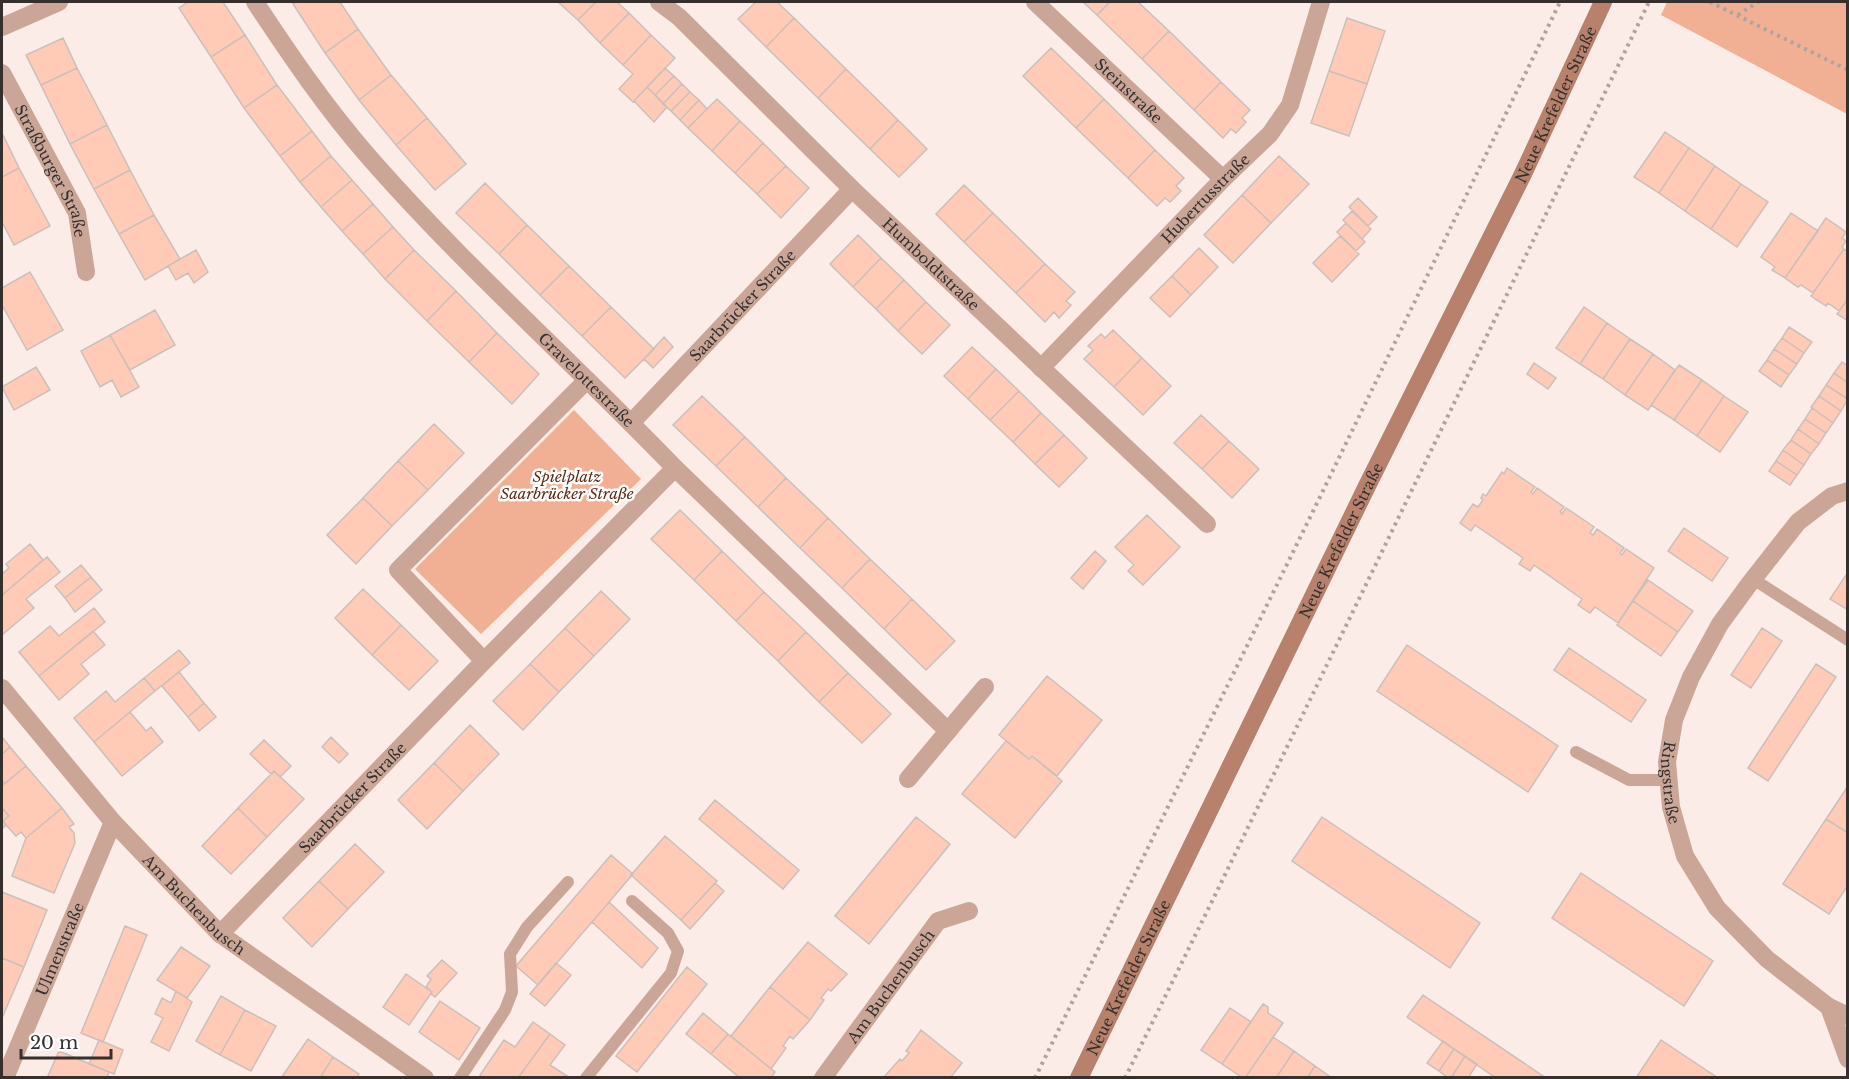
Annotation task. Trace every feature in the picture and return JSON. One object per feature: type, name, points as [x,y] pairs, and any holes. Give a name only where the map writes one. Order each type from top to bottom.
[{"type":"main road","name":"Neue Krefelder Straße","points":[[1079,1077],[1367,486],[1523,174],[1603,2]]},
{"type":"street","points":[[2,27],[58,2]]},
{"type":"street","name":"Gravelottestraße","points":[[255,2],[295,62],[368,155],[469,264],[675,468],[948,731]]},
{"type":"street","name":"Humboldtstraße","points":[[659,2],[679,17],[852,189],[1207,524]]},
{"type":"street","name":"Steinstraße","points":[[1035,2],[1223,179]]},
{"type":"street","name":"Hubertusstraße","points":[[1041,368],[1223,179],[1270,134],[1290,105],[1321,2]]},
{"type":"street","name":"Straßburger Straße","points":[[2,73],[77,213],[86,272]]},
{"type":"street","name":"Saarbrücker Straße","points":[[631,423],[852,189]]},
{"type":"street","points":[[484,661],[398,570],[587,380]]},
{"type":"street","name":"Saarbrücker Straße","points":[[220,934],[484,661],[675,468]]},
{"type":"street","name":"Ringstraße","points":[[1848,491],[1832,496],[1798,522],[1720,624],[1691,676],[1674,720],[1667,762],[1671,807],[1685,856],[1717,908],[1767,959],[1829,1007],[1848,1016]]},
{"type":"street","points":[[908,779],[985,687]]},
{"type":"street","name":"Am Buchenbusch","points":[[2,688],[113,822],[220,934],[426,1077]]},
{"type":"street","name":"Ulmenstraße","points":[[5,1077],[113,822]]},
{"type":"street","name":"Am Buchenbusch","points":[[823,1077],[938,921],[969,911]]},
{"type":"street","points":[[1829,1007],[1848,1059]]},
{"type":"lane","points":[[1753,579],[1848,640]]},
{"type":"lane","points":[[1576,752],[1629,780],[1669,780]]},
{"type":"lane","points":[[460,1077],[505,1010],[512,992],[510,954],[527,927],[568,882]]},
{"type":"lane","points":[[586,1077],[671,973],[678,951],[668,933],[632,901]]},
{"type":"path","points":[[1035,1077],[1316,506],[1560,2]]},
{"type":"path","points":[[1125,1077],[1649,2]]},
{"type":"path","points":[[1710,2],[1848,70]]},
{"type":"path","points":[[1720,7],[1723,2]]},
{"type":"path","points":[[1738,15],[1758,2]]},
{"type":"green space","points":[[1667,2],[1847,2],[1847,114],[1661,15]]},
{"type":"green space","name":"Spielplatz Saarbrücker Straße","points":[[574,410],[641,479],[481,634],[415,569]]},
{"type":"building","points":[[188,2],[223,2],[245,35],[211,57],[179,8]]},
{"type":"building","points":[[296,2],[340,2],[358,29],[325,53],[293,4]]},
{"type":"building","points":[[558,2],[596,2],[578,20]]},
{"type":"building","points":[[596,2],[617,2],[629,13],[600,43],[578,20]]},
{"type":"building","points":[[756,2],[777,2],[794,18],[766,47],[738,19]]},
{"type":"building","points":[[1083,2],[1110,2],[1097,15]]},
{"type":"building","points":[[1110,2],[1138,2],[1169,31],[1142,59],[1097,15]]},
{"type":"building","points":[[629,13],[651,35],[623,65],[600,43]]},
{"type":"building","points":[[794,18],[846,69],[818,98],[766,47]]},
{"type":"building","points":[[1347,18],[1385,31],[1367,84],[1329,71]]},
{"type":"building","points":[[358,29],[391,75],[359,100],[325,53]]},
{"type":"building","points":[[1169,31],[1221,82],[1194,110],[1142,59]]},
{"type":"building","points":[[245,35],[277,85],[244,108],[211,57]]},
{"type":"building","points":[[651,35],[675,58],[633,102],[619,89],[633,74],[623,65]]},
{"type":"building","points":[[63,38],[77,68],[41,85],[26,55]]},
{"type":"building","points":[[1051,48],[1104,99],[1076,128],[1023,76]]},
{"type":"building","points":[[77,68],[107,125],[70,144],[41,85]]},
{"type":"building","points":[[665,68],[674,76],[655,95],[647,87]]},
{"type":"building","points":[[846,69],[898,120],[870,149],[818,98]]},
{"type":"building","points":[[1329,71],[1367,84],[1349,136],[1311,123]]},
{"type":"building","points":[[391,75],[427,118],[396,145],[359,100]]},
{"type":"building","points":[[674,76],[682,84],[663,104],[655,95]]},
{"type":"building","points":[[1221,82],[1250,110],[1242,118],[1246,122],[1236,133],[1231,129],[1223,138],[1194,110]]},
{"type":"building","points":[[682,84],[690,92],[671,111],[663,104]]},
{"type":"building","points":[[277,85],[312,131],[280,156],[244,108]]},
{"type":"building","points":[[647,87],[667,107],[654,122],[634,101]]},
{"type":"building","points":[[690,92],[699,100],[680,120],[671,111]]},
{"type":"building","points":[[717,99],[740,121],[712,151],[688,128]]},
{"type":"building","points":[[1104,99],[1155,150],[1128,178],[1076,128]]},
{"type":"building","points":[[699,100],[707,109],[688,128],[680,120]]},
{"type":"building","points":[[427,118],[466,164],[435,190],[396,145]]},
{"type":"building","points":[[898,120],[927,149],[899,177],[870,149]]},
{"type":"building","points":[[740,121],[763,143],[735,173],[712,151]]},
{"type":"building","points":[[107,125],[130,170],[94,189],[70,144]]},
{"type":"building","points":[[312,131],[331,156],[300,182],[280,156]]},
{"type":"building","points":[[1665,132],[1689,148],[1659,193],[1634,177]]},
{"type":"building","points":[[2,133],[19,168],[2,177]]},
{"type":"building","points":[[763,143],[786,166],[757,194],[735,173]]},
{"type":"building","points":[[1689,148],[1715,166],[1685,211],[1659,193]]},
{"type":"building","points":[[1155,150],[1184,178],[1176,186],[1181,191],[1170,202],[1165,198],[1157,206],[1128,178]]},
{"type":"building","points":[[331,156],[352,180],[321,207],[300,182]]},
{"type":"building","points":[[1279,156],[1309,184],[1271,223],[1242,195]]},
{"type":"building","points":[[786,166],[809,188],[781,218],[757,194]]},
{"type":"building","points":[[1715,166],[1741,184],[1711,229],[1685,211]]},
{"type":"building","points":[[19,168],[50,226],[14,245],[2,222],[2,177]]},
{"type":"building","points":[[130,170],[154,215],[119,234],[94,189]]},
{"type":"building","points":[[352,180],[373,204],[342,231],[321,207]]},
{"type":"building","points":[[485,183],[527,225],[499,254],[456,213]]},
{"type":"building","points":[[1741,184],[1768,202],[1737,247],[1711,229]]},
{"type":"building","points":[[964,185],[993,213],[964,242],[936,214]]},
{"type":"building","points":[[1242,195],[1271,223],[1233,263],[1204,235]]},
{"type":"building","points":[[1358,198],[1377,217],[1368,226],[1349,207]]},
{"type":"building","points":[[373,204],[393,227],[363,254],[342,231]]},
{"type":"building","points":[[1352,211],[1371,229],[1362,239],[1343,220]]},
{"type":"building","points":[[993,213],[1045,264],[1016,293],[964,242]]},
{"type":"building","points":[[1791,213],[1818,231],[1785,278],[1772,270],[1775,267],[1761,257]]},
{"type":"building","points":[[154,215],[180,259],[145,280],[119,234]]},
{"type":"building","points":[[1826,218],[1846,232],[1842,238],[1846,241],[1842,247],[1844,249],[1813,293],[1785,278]]},
{"type":"building","points":[[1346,223],[1365,242],[1356,251],[1337,232]]},
{"type":"building","points":[[527,225],[569,266],[540,295],[499,254]]},
{"type":"building","points":[[393,227],[414,250],[385,279],[363,254]]},
{"type":"building","points":[[858,235],[881,258],[853,287],[830,264]]},
{"type":"building","points":[[1340,236],[1359,254],[1332,282],[1313,263]]},
{"type":"building","points":[[1199,248],[1218,267],[1191,295],[1172,276]]},
{"type":"building","points":[[1844,249],[1848,252],[1848,299],[1839,311],[1828,303],[1826,306],[1811,296]]},
{"type":"building","points":[[196,250],[208,272],[194,283],[188,273],[176,280],[168,266]]},
{"type":"building","points":[[414,250],[456,291],[427,321],[385,279]]},
{"type":"building","points":[[881,258],[904,280],[876,309],[853,287]]},
{"type":"building","points":[[1045,264],[1075,292],[1066,301],[1071,305],[1059,318],[1054,312],[1045,322],[1016,293]]},
{"type":"building","points":[[569,266],[611,307],[582,336],[540,295]]},
{"type":"building","points":[[30,272],[63,330],[27,350],[2,305],[2,288]]},
{"type":"building","points":[[1172,276],[1191,295],[1170,317],[1150,298]]},
{"type":"building","points":[[904,280],[926,302],[898,331],[876,309]]},
{"type":"building","points":[[456,291],[497,333],[469,362],[427,321]]},
{"type":"building","points":[[1848,299],[1848,321],[1837,314]]},
{"type":"building","points":[[926,302],[950,325],[922,354],[898,331]]},
{"type":"building","points":[[611,307],[654,349],[625,378],[582,336]]},
{"type":"building","points":[[1584,307],[1607,323],[1580,364],[1556,348]]},
{"type":"building","points":[[155,310],[175,345],[130,370],[110,335]]},
{"type":"building","points":[[1607,323],[1630,339],[1603,379],[1580,364]]},
{"type":"building","points":[[1789,327],[1812,342],[1804,353],[1782,338]]},
{"type":"building","points":[[1113,330],[1142,358],[1114,387],[1084,359],[1093,350],[1088,346],[1101,334],[1105,338]]},
{"type":"building","points":[[497,333],[539,374],[512,404],[469,362]]},
{"type":"building","points":[[110,335],[139,387],[121,397],[112,380],[100,387],[81,351]]},
{"type":"building","points":[[664,337],[673,347],[653,368],[644,359]]},
{"type":"building","points":[[1782,338],[1804,353],[1797,364],[1774,349]]},
{"type":"building","points":[[1630,339],[1653,354],[1625,395],[1603,379]]},
{"type":"building","points":[[972,347],[996,369],[968,399],[944,376]]},
{"type":"building","points":[[1774,349],[1797,364],[1789,375],[1767,360]]},
{"type":"building","points":[[1653,354],[1675,370],[1648,410],[1625,395]]},
{"type":"building","points":[[1142,358],[1171,386],[1143,415],[1114,387]]},
{"type":"building","points":[[1767,360],[1789,375],[1781,387],[1759,371]]},
{"type":"building","points":[[1842,362],[1848,366],[1848,383],[1834,373]]},
{"type":"building","points":[[1534,363],[1556,378],[1548,389],[1527,374]]},
{"type":"building","points":[[1679,365],[1702,380],[1674,420],[1651,405]]},
{"type":"building","points":[[36,367],[50,390],[14,410],[2,387]]},
{"type":"building","points":[[996,369],[1019,391],[990,420],[968,399]]},
{"type":"building","points":[[1834,373],[1848,383],[1848,399],[1826,385]]},
{"type":"building","points":[[1702,380],[1724,396],[1697,436],[1674,420]]},
{"type":"building","points":[[1826,385],[1848,399],[1841,411],[1819,396]]},
{"type":"building","points":[[1019,391],[1041,413],[1013,442],[990,420]]},
{"type":"building","points":[[702,396],[745,437],[716,466],[673,425]]},
{"type":"building","points":[[1724,396],[1748,412],[1720,452],[1697,436]]},
{"type":"building","points":[[1819,396],[1841,411],[1833,423],[1811,407]]},
{"type":"building","points":[[1812,408],[1833,423],[1826,433],[1805,419]]},
{"type":"building","points":[[1041,413],[1064,435],[1035,464],[1013,442]]},
{"type":"building","points":[[1201,415],[1229,441],[1202,469],[1174,443]]},
{"type":"building","points":[[1805,419],[1826,433],[1819,444],[1798,429]]},
{"type":"building","points":[[434,424],[464,453],[428,490],[398,461]]},
{"type":"building","points":[[1798,429],[1819,444],[1811,454],[1791,440]]},
{"type":"building","points":[[1064,435],[1087,458],[1059,487],[1035,464]]},
{"type":"building","points":[[745,437],[786,478],[758,507],[716,466]]},
{"type":"building","points":[[1791,440],[1811,454],[1804,465],[1783,450]]},
{"type":"building","points":[[1229,441],[1259,469],[1232,498],[1202,469]]},
{"type":"building","points":[[1783,450],[1804,465],[1797,475],[1776,461]]},
{"type":"building","points":[[398,461],[428,490],[392,526],[363,498]]},
{"type":"building","points":[[1776,461],[1797,475],[1790,485],[1769,471]]},
{"type":"building","points":[[1507,468],[1535,487],[1531,492],[1533,494],[1537,488],[1564,507],[1560,512],[1562,514],[1566,508],[1594,527],[1590,533],[1593,535],[1597,529],[1624,548],[1620,553],[1622,555],[1626,549],[1654,568],[1618,623],[1595,607],[1590,613],[1578,605],[1582,599],[1534,565],[1530,571],[1519,564],[1523,558],[1475,525],[1471,531],[1460,523],[1473,504],[1478,507],[1483,500],[1481,498],[1483,494],[1486,496]]},
{"type":"building","points":[[786,478],[828,518],[800,548],[758,507]]},
{"type":"building","points":[[363,498],[392,526],[356,564],[327,535]]},
{"type":"building","points":[[680,510],[722,551],[694,580],[651,539]]},
{"type":"building","points":[[1147,515],[1180,547],[1143,585],[1128,571],[1134,565],[1115,547]]},
{"type":"building","points":[[828,518],[870,559],[842,588],[800,548]]},
{"type":"building","points":[[1684,528],[1728,558],[1712,581],[1668,551]]},
{"type":"building","points":[[30,544],[43,560],[2,595],[2,571],[3,573],[9,568],[6,564]]},
{"type":"building","points":[[722,551],[764,592],[736,621],[694,580]]},
{"type":"building","points":[[1095,551],[1106,561],[1083,589],[1071,578]]},
{"type":"building","points":[[47,557],[60,572],[26,599],[34,608],[3,634],[2,595]]},
{"type":"building","points":[[870,559],[912,599],[884,629],[842,588]]},
{"type":"building","points":[[81,565],[91,577],[65,598],[55,586]]},
{"type":"building","points":[[1848,572],[1848,610],[1830,599]]},
{"type":"building","points":[[91,577],[102,590],[75,612],[65,598]]},
{"type":"building","points":[[1648,580],[1693,611],[1678,632],[1633,601]]},
{"type":"building","points":[[363,589],[401,625],[372,655],[335,618]]},
{"type":"building","points":[[601,591],[630,619],[594,656],[565,628]]},
{"type":"building","points":[[764,592],[806,632],[778,661],[736,621]]},
{"type":"building","points":[[912,599],[955,641],[926,670],[884,629]]},
{"type":"building","points":[[1633,601],[1678,632],[1661,656],[1617,625]]},
{"type":"building","points":[[94,608],[105,622],[39,676],[19,652],[50,626],[59,636]]},
{"type":"building","points":[[401,625],[438,661],[409,690],[372,655]]},
{"type":"building","points":[[565,628],[594,656],[559,692],[530,664]]},
{"type":"building","points":[[1762,628],[1782,641],[1751,688],[1731,675]]},
{"type":"building","points":[[93,631],[105,645],[81,664],[89,674],[59,700],[39,676]]},
{"type":"building","points":[[806,632],[848,673],[819,702],[778,661]]},
{"type":"building","points":[[1407,645],[1558,746],[1528,792],[1377,691]]},
{"type":"building","points":[[1569,648],[1646,700],[1631,722],[1554,670]]},
{"type":"building","points":[[179,650],[190,663],[155,691],[144,678]]},
{"type":"building","points":[[530,664],[559,692],[523,730],[493,701]]},
{"type":"building","points":[[1816,664],[1836,677],[1768,781],[1748,768]]},
{"type":"building","points":[[179,672],[204,703],[188,717],[162,686]]},
{"type":"building","points":[[848,673],[891,714],[862,743],[819,702]]},
{"type":"building","points":[[1047,676],[1102,720],[1057,776],[1032,756],[1029,759],[999,735]]},
{"type":"building","points":[[144,678],[155,691],[94,742],[74,718],[106,691],[115,702]]},
{"type":"building","points":[[204,703],[216,717],[199,731],[188,717]]},
{"type":"building","points":[[130,712],[146,731],[151,727],[163,742],[122,776],[94,742]]},
{"type":"building","points":[[470,725],[499,754],[463,791],[434,763]]},
{"type":"building","points":[[2,737],[10,747],[2,754]]},
{"type":"building","points":[[331,737],[348,754],[339,763],[322,747]]},
{"type":"building","points":[[264,740],[291,766],[280,777],[274,771],[271,774],[250,754]]},
{"type":"building","points":[[1006,741],[1029,759],[1032,756],[1062,781],[1015,838],[962,794]]},
{"type":"building","points":[[10,747],[26,766],[4,784],[2,754]]},
{"type":"building","points":[[434,763],[463,791],[427,829],[398,800]]},
{"type":"building","points":[[26,766],[62,808],[26,838],[21,832],[16,836],[3,821],[9,816],[2,808],[2,786]]},
{"type":"building","points":[[274,771],[304,799],[267,837],[238,808]]},
{"type":"building","points":[[1848,786],[1848,833],[1826,819]]},
{"type":"building","points":[[715,800],[799,870],[783,889],[699,819]]},
{"type":"building","points":[[2,808],[9,816],[3,821],[6,825],[2,829]]},
{"type":"building","points":[[62,808],[74,824],[69,827],[74,833],[75,843],[54,893],[12,876],[26,838]]},
{"type":"building","points":[[238,808],[267,837],[231,874],[202,846]]},
{"type":"building","points":[[916,817],[950,844],[869,944],[835,916]]},
{"type":"building","points":[[1322,817],[1480,923],[1450,968],[1292,861]]},
{"type":"building","points":[[1826,819],[1848,833],[1848,885],[1829,914],[1783,884]]},
{"type":"building","points":[[665,836],[717,881],[681,920],[631,875]]},
{"type":"building","points":[[355,844],[384,872],[348,909],[319,881]]},
{"type":"building","points":[[611,855],[633,874],[538,985],[516,966]]},
{"type":"building","points":[[1581,873],[1713,961],[1684,1006],[1552,918]]},
{"type":"building","points":[[319,881],[348,909],[312,947],[283,918]]},
{"type":"building","points":[[715,883],[724,891],[690,929],[681,920]]},
{"type":"building","points":[[2,892],[47,910],[24,967],[2,958]]},
{"type":"building","points":[[609,902],[658,948],[642,968],[592,922]]},
{"type":"building","points":[[125,926],[147,935],[103,1042],[81,1033]]},
{"type":"building","points":[[808,942],[847,974],[831,991],[828,989],[821,998],[824,1000],[810,1020],[770,987]]},
{"type":"building","points":[[181,947],[210,966],[187,998],[157,980]]},
{"type":"building","points":[[2,958],[24,967],[2,1018]]},
{"type":"building","points":[[442,960],[457,973],[435,997],[426,987],[431,979],[427,976]]},
{"type":"building","points":[[556,963],[571,975],[545,1006],[530,994]]},
{"type":"building","points":[[687,967],[707,984],[637,1072],[616,1056]]},
{"type":"building","points":[[406,974],[432,992],[409,1025],[383,1007]]},
{"type":"building","points":[[770,987],[810,1020],[793,1039],[790,1036],[783,1046],[786,1048],[771,1069],[731,1036]]},
{"type":"building","points":[[176,991],[192,1002],[169,1051],[151,1042],[163,1018],[155,1014],[162,998],[171,1003]]},
{"type":"building","points":[[1423,995],[1546,1078],[1496,1078],[1407,1017]]},
{"type":"building","points":[[221,996],[245,1010],[220,1055],[196,1041]]},
{"type":"building","points":[[440,1001],[480,1028],[459,1060],[419,1032]]},
{"type":"building","points":[[1263,1004],[1268,1007],[1268,1013],[1283,1023],[1243,1078],[1222,1064]]},
{"type":"building","points":[[1230,1008],[1251,1022],[1222,1064],[1201,1050]]},
{"type":"building","points":[[245,1010],[276,1026],[251,1071],[220,1055]]},
{"type":"building","points":[[703,1013],[728,1034],[711,1054],[686,1034]]},
{"type":"building","points":[[533,1022],[550,1034],[518,1078],[484,1078],[480,1075],[504,1040],[515,1047]]},
{"type":"building","points":[[921,1030],[962,1063],[950,1078],[883,1078],[900,1059],[902,1061],[909,1053],[906,1051]]},
{"type":"building","points":[[550,1034],[565,1045],[550,1065],[567,1076],[565,1078],[518,1078]]},
{"type":"building","points":[[728,1034],[775,1072],[771,1078],[740,1078],[711,1054]]},
{"type":"building","points":[[1273,1037],[1294,1051],[1276,1078],[1245,1078]]},
{"type":"building","points":[[308,1039],[333,1057],[320,1078],[281,1078]]},
{"type":"building","points":[[99,1040],[123,1050],[114,1074],[89,1064]]},
{"type":"building","points":[[1661,1040],[1718,1078],[1636,1078]]},
{"type":"building","points":[[1443,1041],[1454,1049],[1439,1071],[1427,1063]]},
{"type":"building","points":[[1454,1049],[1465,1056],[1451,1078],[1448,1078],[1439,1071]]},
{"type":"building","points":[[59,1051],[109,1072],[107,1078],[47,1078]]},
{"type":"building","points":[[1294,1051],[1315,1066],[1307,1078],[1276,1078]]},
{"type":"building","points":[[1465,1056],[1477,1064],[1468,1078],[1451,1078]]},
{"type":"building","points":[[333,1057],[359,1074],[357,1078],[320,1078]]},
{"type":"building","points":[[1315,1066],[1332,1078],[1307,1078]]}]
